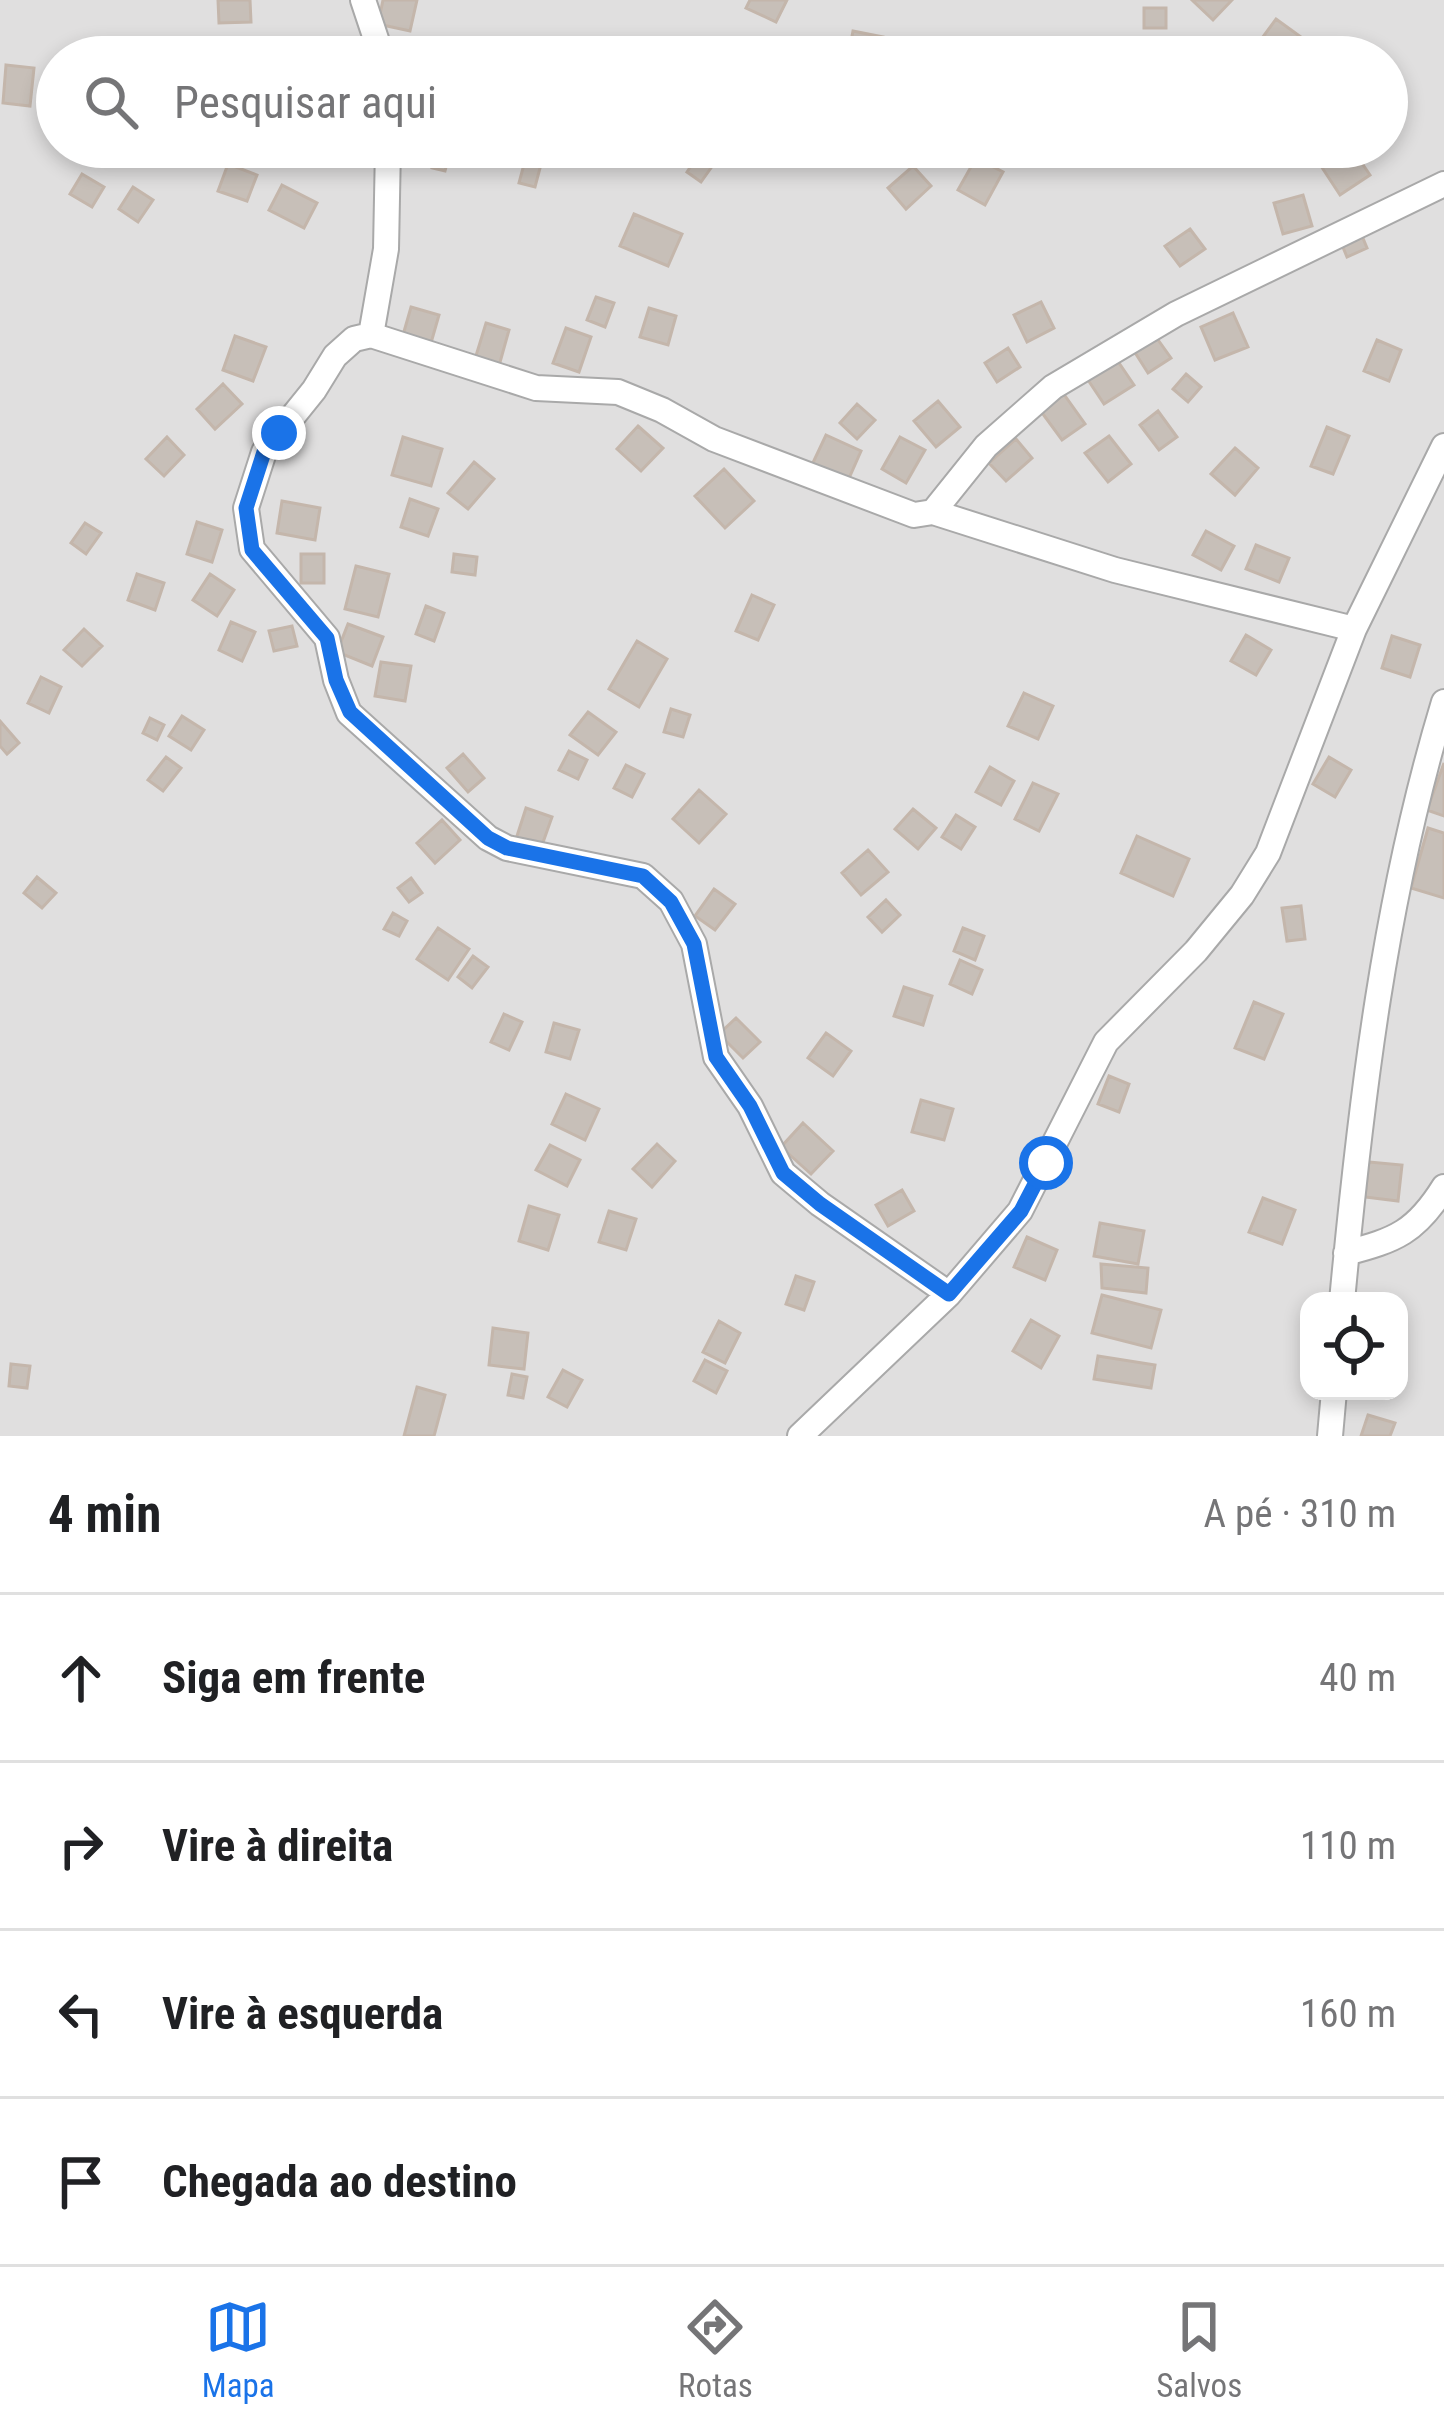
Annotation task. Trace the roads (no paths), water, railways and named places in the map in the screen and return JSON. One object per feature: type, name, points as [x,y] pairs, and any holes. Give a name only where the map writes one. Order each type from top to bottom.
[{"type":"street","points":[[363,0],[376,36]]},
{"type":"street","points":[[371,335],[386,249],[388,168]]},
{"type":"street","points":[[933,512],[986,446],[1053,387],[1176,314],[1444,184]]},
{"type":"street","points":[[949,1294],[783,1173],[750,1106],[716,1057],[694,944],[671,902],[643,876],[507,848],[488,838],[350,712],[336,680],[327,638],[252,550],[246,508],[264,452],[335,356],[354,339],[371,335],[536,388],[618,392],[714,439],[914,515],[933,512],[1115,570],[1354,628]]},
{"type":"street","points":[[800,1436],[949,1294],[1021,1211],[1106,1042],[1196,952],[1242,895],[1268,853],[1354,628],[1444,446]]},
{"type":"street","points":[[1343,1292],[1379,972],[1408,829],[1444,701]]},
{"type":"street","points":[[1346,1253],[1398,1238],[1419,1221],[1444,1186]]},
{"type":"street","points":[[1330,1436],[1333,1400]]}]
